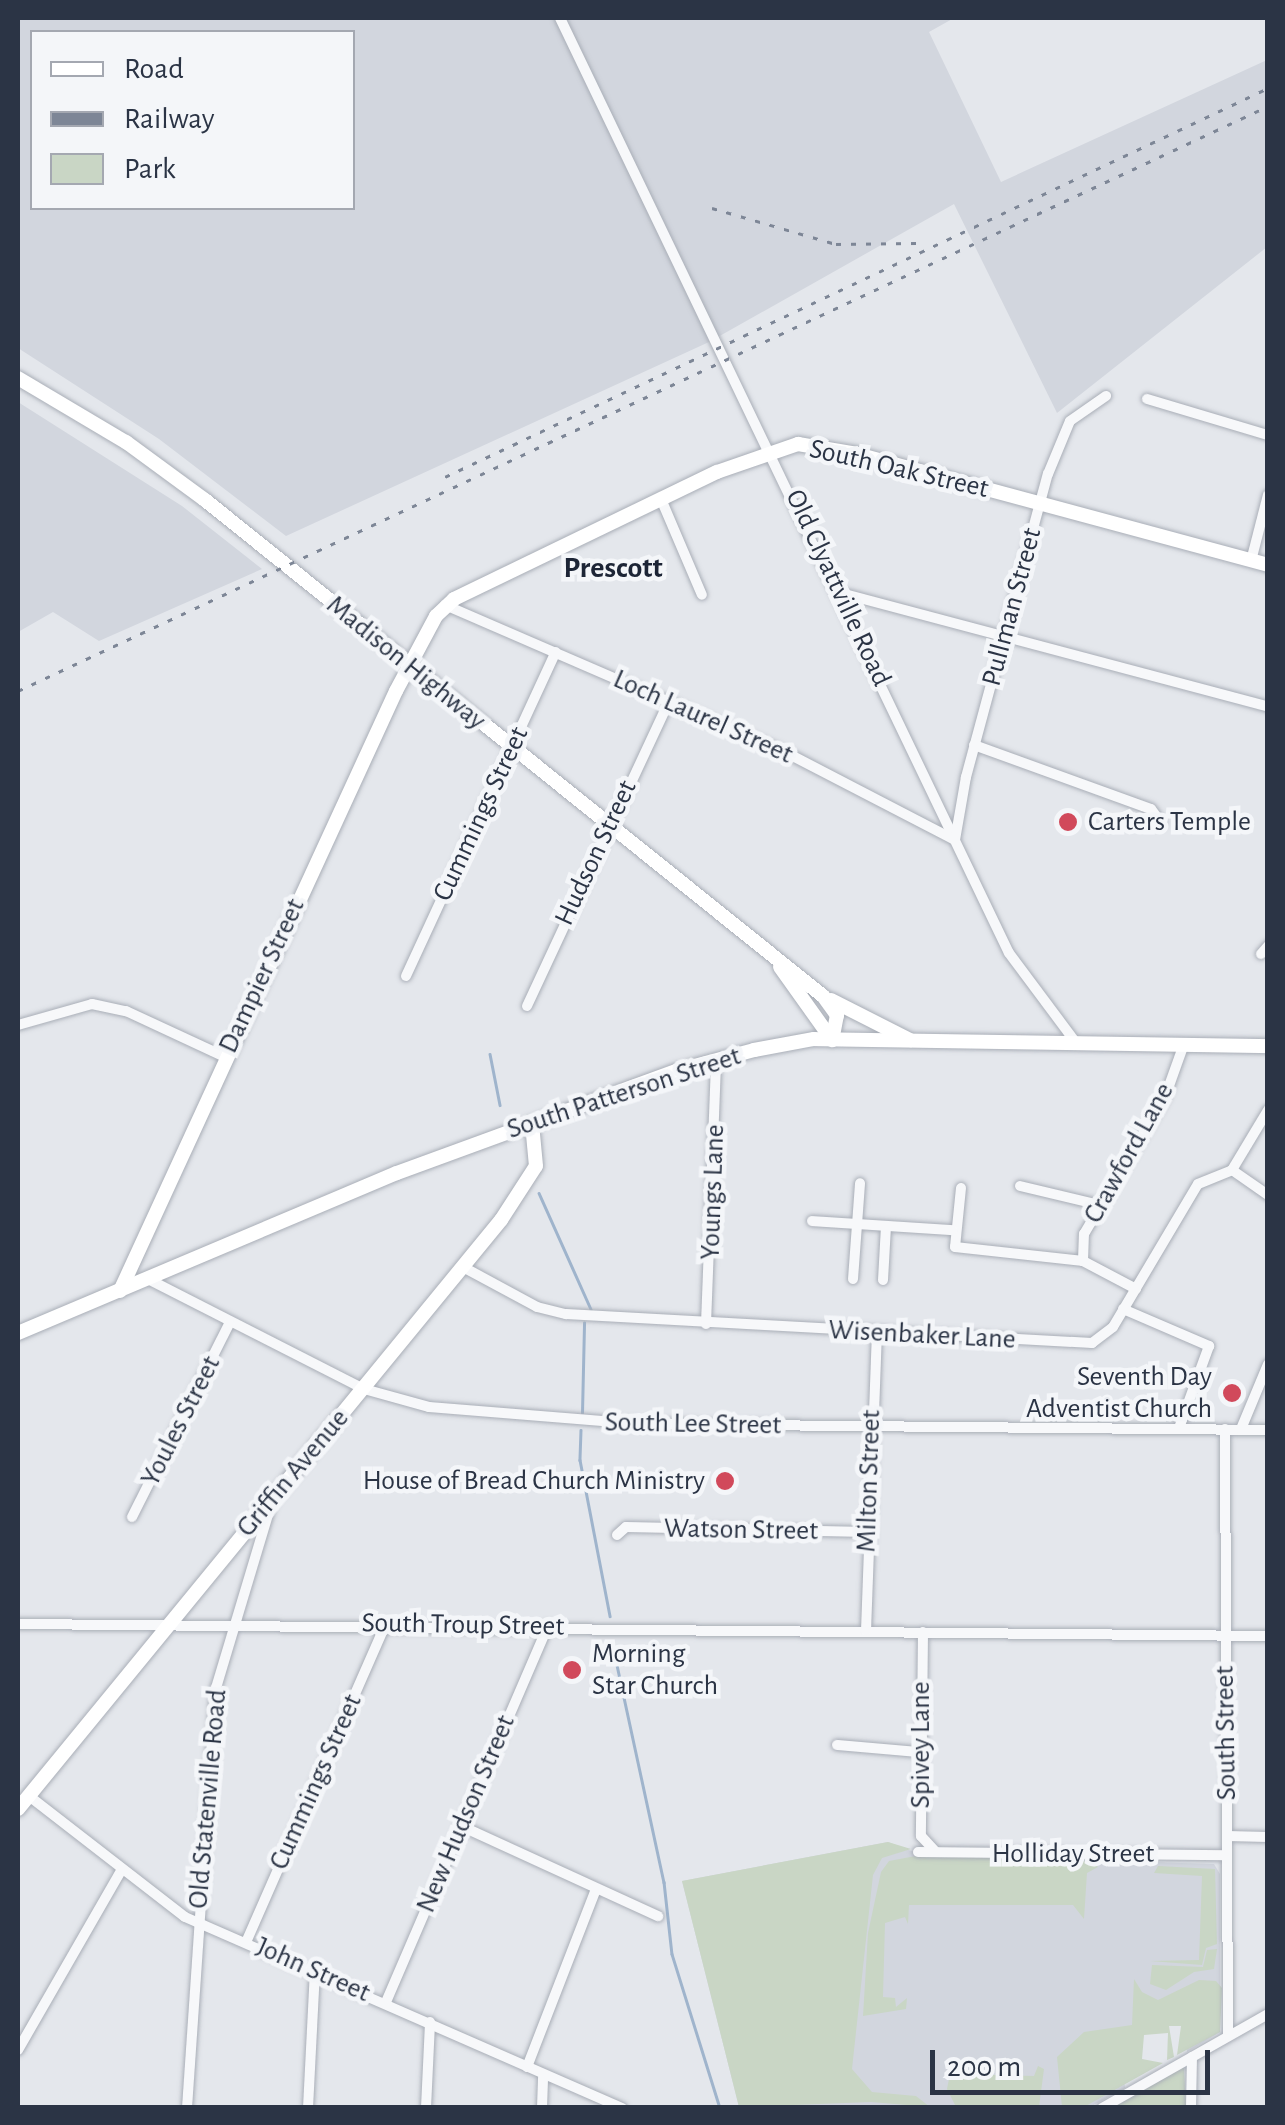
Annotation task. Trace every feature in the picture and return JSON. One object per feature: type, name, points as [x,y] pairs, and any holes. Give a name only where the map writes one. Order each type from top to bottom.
[{"type":"main road","name":"Madison Highway","points":[[18,378],[151,459],[411,665],[780,968],[790,988],[817,1001],[832,1040]]},
{"type":"main road","name":"South Oak Street","points":[[445,606],[661,499],[772,451],[811,444],[1268,566]]},
{"type":"main road","points":[[411,665],[445,606]]},
{"type":"main road","name":"Dampier Street","points":[[120,1290],[225,1057],[411,665]]},
{"type":"main road","points":[[796,1042],[812,1018],[817,1001],[916,1042]]},
{"type":"main road","name":"South Patterson Street","points":[[18,1333],[397,1172],[716,1060],[796,1042],[832,1040],[1268,1046]]},
{"type":"main road","name":"Griffin Avenue","points":[[18,1809],[463,1267],[532,1175],[532,1124]]},
{"type":"street","name":"Old Clyattville Road","points":[[560,18],[841,593],[1010,953],[1076,1044]]},
{"type":"street","name":"Pullman Street","points":[[956,840],[974,745],[1039,504],[1070,421],[1106,396]]},
{"type":"street","points":[[1147,400],[1268,435]]},
{"type":"street","points":[[1250,560],[1268,495]]},
{"type":"street","points":[[661,499],[702,594]]},
{"type":"street","points":[[841,593],[1268,707]]},
{"type":"street","name":"Loch Laurel Street","points":[[445,606],[669,701],[956,840]]},
{"type":"street","name":"Cummings Street","points":[[406,976],[556,652]]},
{"type":"street","name":"Hudson Street","points":[[526,1006],[669,701]]},
{"type":"street","points":[[974,745],[1151,809],[1161,824]]},
{"type":"street","points":[[18,1025],[92,1004],[126,1010],[225,1057]]},
{"type":"street","name":"Crawford Lane","points":[[1083,1261],[1079,1246],[1100,1204],[1166,1097],[1184,1044]]},
{"type":"street","name":"Youngs Lane","points":[[706,1324],[716,1060]]},
{"type":"street","name":"Wisenbaker Lane","points":[[463,1267],[545,1310],[706,1324],[1086,1344],[1107,1334],[1198,1184],[1232,1170],[1268,1110]]},
{"type":"street","points":[[1232,1170],[1268,1195]]},
{"type":"street","points":[[853,1279],[860,1182]]},
{"type":"street","points":[[1020,1186],[1100,1204]]},
{"type":"street","points":[[961,1188],[952,1230],[955,1247],[964,1252],[1083,1261],[1136,1289]]},
{"type":"street","points":[[812,1221],[952,1230]]},
{"type":"street","points":[[883,1280],[886,1226]]},
{"type":"street","name":"South Lee Street","points":[[148,1279],[229,1324],[364,1388],[429,1407],[551,1419],[1268,1430]]},
{"type":"street","points":[[1123,1309],[1209,1346],[1180,1428]]},
{"type":"street","name":"Youles Street","points":[[132,1517],[229,1324]]},
{"type":"street","name":"Milton Street","points":[[866,1631],[870,1426],[877,1332]]},
{"type":"street","points":[[1241,1429],[1268,1364]]},
{"type":"street","name":"South Street","points":[[1225,1429],[1228,2036]]},
{"type":"street","name":"Old Statenville Road","points":[[187,2108],[208,1747],[234,1625],[272,1499]]},
{"type":"street","name":"Watson Street","points":[[617,1535],[626,1528],[868,1532]]},
{"type":"street","name":"South Troup Street","points":[[18,1624],[386,1624],[1268,1636]]},
{"type":"street","name":"Cummings Street","points":[[246,1940],[386,1624]]},
{"type":"street","name":"New Hudson Street","points":[[386,2002],[548,1626]]},
{"type":"street","name":"Spivey Lane","points":[[923,1632],[918,1752],[921,1836],[936,1852]]},
{"type":"street","points":[[837,1744],[918,1752]]},
{"type":"street","name":"John Street","points":[[29,1796],[171,1910],[622,2108]]},
{"type":"street","points":[[461,1826],[658,1916]]},
{"type":"street","points":[[1227,1836],[1268,1837]]},
{"type":"street","name":"Holliday Street","points":[[918,1852],[1227,1855]]},
{"type":"street","points":[[18,2050],[122,1871]]},
{"type":"street","points":[[526,2067],[596,1889]]},
{"type":"street","points":[[308,2108],[315,1971]]},
{"type":"street","points":[[1102,2108],[1268,2014]]},
{"type":"street","points":[[426,2108],[430,2022]]},
{"type":"street","points":[[1191,2108],[1192,2056]]},
{"type":"street","points":[[542,2108],[544,2075]]},
{"type":"shaded area","points":[[18,18],[954,18],[929,32],[1001,182],[1267,60],[1267,247],[1057,413],[954,204],[709,342],[286,536],[159,439],[18,348]]},
{"type":"shaded area","points":[[18,402],[182,506],[262,569],[99,641],[53,612],[18,632]]},
{"type":"shaded area","points":[[888,1842],[922,1855],[1214,1864],[1220,1874],[1220,2032],[1187,2052],[1185,2003],[1121,2036],[1125,2088],[1090,2107],[739,2107],[682,1881]]},
{"type":"green space","points":[[888,1842],[911,1849],[882,1858],[873,1875],[852,2069],[872,2092],[916,2096],[930,2107],[871,2102],[739,2107],[682,1881]]},
{"type":"green space","points":[[921,1855],[1092,1861],[1098,1867],[1087,1873],[1084,1919],[1073,1905],[909,1905],[908,1924],[905,1917],[885,1923],[883,1997],[895,1998],[896,2007],[907,1998],[906,2009],[863,2016],[868,1933],[881,1872],[889,1861]]},
{"type":"green space","points":[[1158,1866],[1215,1869],[1217,1944],[1206,1948],[1202,1965],[1150,1961],[1199,1960],[1202,1876],[1154,1873]]},
{"type":"green space","points":[[1217,1949],[1214,1969],[1194,1972],[1166,1990],[1150,1984],[1152,1965],[1203,1967],[1207,1950]]},
{"type":"green space","points":[[1134,1979],[1142,1992],[1158,2000],[1199,1980],[1216,1981],[1222,1988],[1220,2032],[1177,2055],[1181,2026],[1169,2026],[1174,2057],[1167,2060],[1168,2033],[1144,2035],[1142,2059],[1163,2063],[1084,2107],[1062,2107],[1057,2057],[1084,2032],[1132,2025]]},
{"type":"green space","points":[[1038,2066],[1044,2069],[1039,2107],[956,2107],[947,2089],[950,2074],[1034,2076]]},
{"type":"green space","points":[[1184,2067],[1186,2107],[1111,2108]]},
{"type":"waterway","points":[[490,1054],[500,1105]]},
{"type":"waterway","points":[[539,1193],[591,1309]]},
{"type":"waterway","points":[[582,1413],[584,1323]]},
{"type":"waterway","points":[[581,1430],[580,1460],[610,1616]]},
{"type":"waterway","points":[[612,1642],[664,1882],[672,1954],[720,2108]]},
{"type":"railway","points":[[445,477],[1268,88]]},
{"type":"railway","points":[[18,691],[1268,106]]},
{"type":"railway","points":[[712,208],[836,244],[916,243]]},
{"type":"place","name":"Carters Temple","points":[[1068,822]]},
{"type":"place","name":"Seventh Day Adventist Church","points":[[1232,1393]]},
{"type":"place","name":"House of Bread Church Ministry","points":[[725,1481]]},
{"type":"place","name":"Morning Star Church","points":[[572,1670]]},
{"type":"district","name":"Prescott","points":[[613,568]]}]
